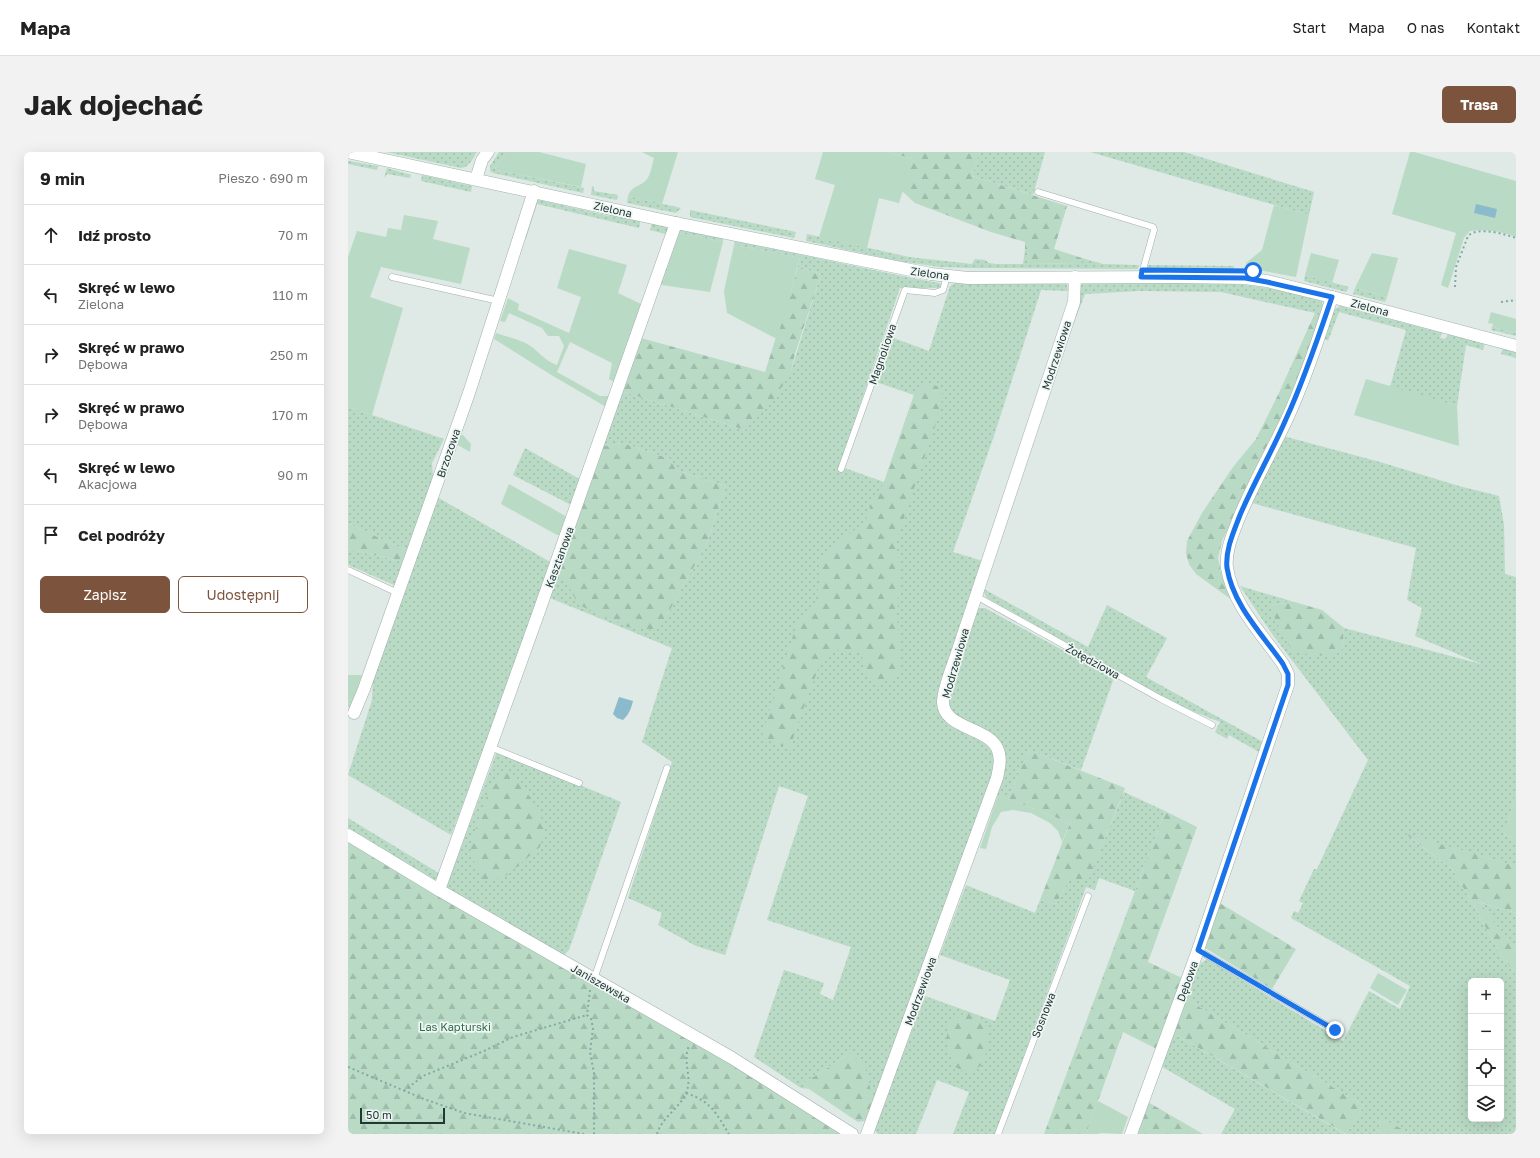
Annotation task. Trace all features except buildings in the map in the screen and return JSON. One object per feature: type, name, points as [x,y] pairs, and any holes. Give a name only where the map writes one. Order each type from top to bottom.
[{"type":"street","name":"Zielona","points":[[348,152],[534,191],[676,223],[947,276],[968,278],[1245,278],[1332,297],[1516,346]]},
{"type":"street","points":[[476,179],[482,160],[488,152]]},
{"type":"street","name":"Brzozowa","points":[[354,713],[364,689],[469,393],[534,191]]},
{"type":"street","name":"Kasztanowa","points":[[439,890],[535,624],[676,223]]},
{"type":"street","name":"Modrzewiowa","points":[[867,1134],[997,778],[1000,763],[997,747],[991,740],[980,733],[950,718],[945,712],[943,702],[957,653],[1074,302],[1075,277]]},
{"type":"street","name":"Dębowa","points":[[1131,1134],[1198,950],[1288,685],[1288,674],[1283,664],[1243,609],[1232,588],[1227,566],[1229,544],[1251,489],[1287,419],[1319,337],[1332,297]]},
{"type":"street","name":"Janiszewska","points":[[348,835],[439,890],[732,1058],[852,1134]]},
{"type":"lane","points":[[1038,192],[1153,227],[1154,230],[1141,277]]},
{"type":"lane","name":"Magnoliowa","points":[[841,469],[905,290],[935,293],[943,290],[947,276]]},
{"type":"lane","points":[[392,277],[499,301]]},
{"type":"lane","points":[[348,570],[398,593]]},
{"type":"lane","name":"Żołędziowa","points":[[976,596],[1161,699],[1212,725]]},
{"type":"lane","points":[[490,747],[579,783]]},
{"type":"lane","points":[[593,978],[667,768]]},
{"type":"lane","name":"Sosnowa","points":[[998,1134],[1088,896]]},
{"type":"lane","points":[[1198,950],[1335,1030]]},
{"type":"path","points":[[1455,287],[1456,267],[1468,236],[1471,233],[1487,231],[1516,238]]},
{"type":"path","points":[[1501,302],[1516,300]]},
{"type":"path","points":[[587,1015],[593,978]]},
{"type":"path","points":[[404,1091],[423,1076],[484,1051],[513,1037],[587,1015]]},
{"type":"path","points":[[587,1015],[591,1019],[594,1028],[590,1052],[594,1073],[594,1134]]},
{"type":"path","points":[[657,1134],[663,1120],[678,1106],[686,1092],[689,1080],[686,1059],[688,1048],[694,1036]]},
{"type":"path","points":[[348,1067],[424,1100],[464,1113],[584,1134]]},
{"type":"path","points":[[686,1092],[700,1098],[713,1108],[730,1134]]},
{"type":"green space","points":[[386,152],[477,152],[467,166],[461,168]]},
{"type":"green space","points":[[499,152],[507,152],[495,168],[498,170],[584,188],[583,193],[493,173],[490,171],[490,166]]},
{"type":"green space","points":[[507,152],[539,152],[586,164],[581,187],[498,170],[495,168]]},
{"type":"green space","points":[[642,152],[678,152],[662,204],[628,196],[634,188],[645,182],[650,172],[654,158]]},
{"type":"green space","points":[[823,152],[886,152],[913,159],[899,203],[879,198],[867,248],[819,237],[835,185],[815,179]]},
{"type":"green space","points":[[886,152],[980,152],[972,176],[1067,206],[1054,249],[1082,258],[1081,264],[1030,263],[1028,250],[1025,249],[1025,242],[991,232],[915,203],[902,191],[913,159]]},
{"type":"green space","points":[[980,152],[1045,152],[1033,195],[972,176]]},
{"type":"green space","points":[[1090,152],[1184,152],[1314,192],[1309,215]]},
{"type":"green space","points":[[1410,152],[1516,181],[1516,237],[1493,231],[1470,231],[1464,238],[1448,288],[1441,285],[1456,233],[1392,214]]},
{"type":"green space","points":[[348,161],[378,166],[377,170],[348,164]]},
{"type":"green space","points":[[387,168],[411,175],[410,178],[387,174],[384,178]]},
{"type":"green space","points":[[422,175],[472,186],[471,192],[421,181]]},
{"type":"green space","points":[[592,186],[594,187],[594,191],[618,195],[617,200],[591,195]]},
{"type":"green space","points":[[628,196],[681,208],[676,213],[627,203]]},
{"type":"green space","points":[[535,199],[609,216],[610,213],[640,221],[639,228],[537,204],[526,239],[523,238]]},
{"type":"green space","points":[[1274,205],[1309,215],[1296,277],[1248,268],[1246,263],[1262,250]]},
{"type":"green space","points":[[690,210],[796,232],[794,238],[690,217]]},
{"type":"green space","points":[[404,215],[438,221],[433,239],[470,248],[461,284],[381,267],[370,297],[403,308],[372,415],[348,407],[348,257],[357,231],[386,237],[388,228],[401,230]]},
{"type":"green space","points":[[652,223],[666,226],[669,235],[650,230]]},
{"type":"green space","points":[[681,230],[723,238],[723,242],[679,233],[662,285],[660,284],[678,231]]},
{"type":"green space","points":[[679,233],[723,242],[710,292],[662,285]]},
{"type":"green space","points":[[807,234],[909,257],[972,264],[975,259],[985,260],[989,263],[996,264],[1023,264],[1025,249],[1028,250],[1030,263],[1081,264],[1082,258],[1103,264],[1139,265],[1138,269],[940,267],[898,261],[806,241]]},
{"type":"green space","points":[[735,241],[939,283],[942,285],[939,288],[900,288],[839,466],[884,482],[914,395],[876,382],[891,337],[929,351],[950,286],[955,283],[1067,284],[1068,291],[1041,290],[994,436],[953,552],[983,561],[940,695],[939,715],[947,703],[977,608],[985,608],[1114,678],[1081,770],[1029,750],[1008,799],[998,795],[984,802],[870,1120],[851,1053],[804,1083],[809,1089],[801,1088],[754,1057],[784,970],[824,983],[820,994],[833,1000],[851,947],[767,920],[808,796],[779,786],[725,955],[696,946],[658,925],[662,913],[628,898],[672,762],[642,742],[672,648],[550,598],[559,571],[667,615],[706,545],[726,486],[676,470],[670,459],[623,443],[604,446],[621,391],[745,430],[791,371],[821,274],[798,267],[800,258],[734,245]]},
{"type":"green space","points":[[734,245],[800,258],[777,339],[727,313],[724,291]]},
{"type":"green space","points":[[569,249],[627,265],[618,293],[643,305],[614,382],[609,379],[612,363],[570,342],[557,372],[600,396],[608,396],[612,398],[608,408],[494,339],[496,333],[521,341],[529,345],[548,361],[557,365],[564,346],[559,336],[548,336],[542,328],[509,313],[505,322],[500,321],[508,298],[519,304],[518,310],[569,333],[581,297],[557,288]]},
{"type":"green space","points":[[1311,253],[1339,260],[1332,283],[1305,275]]},
{"type":"green space","points":[[1372,253],[1398,258],[1387,297],[1355,288]]},
{"type":"green space","points":[[1148,265],[1234,266],[1234,269],[1148,269]]},
{"type":"green space","points":[[798,267],[821,274],[795,354],[791,371],[773,401],[745,430],[621,391],[641,338],[765,372]]},
{"type":"green space","points":[[1305,275],[1349,287],[1346,292],[1304,281]]},
{"type":"green space","points":[[1085,281],[1204,282],[1264,287],[1321,301],[1324,306],[1322,317],[1315,313],[1221,292],[1139,291],[1085,294],[1072,328],[1081,285]]},
{"type":"green space","points":[[1355,288],[1387,297],[1385,302],[1353,294]]},
{"type":"green space","points":[[1340,306],[1442,333],[1440,338],[1446,339],[1448,333],[1485,342],[1483,350],[1466,345],[1457,406],[1390,387],[1406,330],[1339,312],[1328,341],[1324,338],[1335,309]]},
{"type":"green space","points":[[1491,312],[1516,319],[1516,333],[1493,327],[1494,324],[1488,323]]},
{"type":"green space","points":[[1315,313],[1322,317],[1283,413],[1222,541],[1218,558],[1221,572],[1236,603],[1196,574],[1189,564],[1186,553],[1187,541],[1202,513],[1233,467],[1256,439],[1278,395]]},
{"type":"green space","points":[[1493,324],[1493,327],[1516,333],[1516,336],[1491,330]]},
{"type":"green space","points":[[1503,348],[1516,351],[1516,358],[1501,354]]},
{"type":"green space","points":[[1366,379],[1457,406],[1459,446],[1354,415]]},
{"type":"green space","points":[[924,384],[937,386],[943,395],[940,411],[896,542],[900,578],[897,616],[900,642],[899,673],[891,680],[873,684],[865,674],[861,652],[834,650],[820,664],[795,731],[791,747],[776,745],[762,736],[800,617],[816,601],[820,579],[820,563],[844,538],[865,522],[871,504],[884,482],[914,395]]},
{"type":"green space","points":[[348,407],[444,439],[432,463],[433,476],[407,551],[348,523]]},
{"type":"green space","points":[[463,435],[471,444],[470,452],[456,444],[458,436]]},
{"type":"green space","points":[[1283,436],[1499,496],[1504,525],[1505,574],[1516,577],[1516,793],[1504,835],[1516,839],[1516,866],[1407,835],[1452,869],[1499,952],[1516,975],[1516,1134],[1410,1134],[1381,1118],[1378,1134],[1346,1134],[1364,1106],[1183,997],[1199,965],[1207,959],[1343,1041],[1369,991],[1400,1009],[1410,986],[1291,918],[1294,911],[1298,913],[1303,903],[1299,901],[1314,869],[1317,869],[1368,760],[1272,634],[1240,586],[1291,601],[1270,606],[1342,651],[1344,628],[1481,664],[1415,636],[1422,608],[1407,600],[1416,548],[1252,503]]},
{"type":"green space","points":[[623,443],[670,459],[676,470],[726,486],[706,545],[667,615],[654,630],[627,627],[579,605],[559,571],[604,446]]},
{"type":"green space","points":[[525,448],[583,481],[573,506],[513,475]]},
{"type":"green space","points":[[509,484],[569,518],[562,535],[557,535],[501,504]]},
{"type":"green space","points":[[437,497],[552,563],[497,715],[451,835],[348,775],[372,700],[373,678]]},
{"type":"green space","points":[[348,523],[407,551],[404,562],[348,549]]},
{"type":"green space","points":[[348,549],[404,562],[394,585],[348,565]]},
{"type":"green space","points":[[984,589],[1088,647],[1107,605],[1167,638],[1146,677],[1263,742],[1259,752],[1229,735],[1227,739],[1215,732],[1220,722],[1182,707],[987,598],[984,593]]},
{"type":"green space","points":[[1291,601],[1322,610],[1344,628],[1342,651],[1324,656],[1293,651],[1281,633],[1270,606]]},
{"type":"green space","points":[[348,675],[362,675],[351,708],[348,707]]},
{"type":"green space","points":[[1029,750],[1125,788],[1089,879],[1070,879],[1056,904],[1040,900],[1070,823],[1008,799]]},
{"type":"green space","points":[[497,751],[621,802],[569,950],[564,955],[446,888]]},
{"type":"green space","points":[[507,771],[525,789],[540,814],[544,830],[540,847],[520,864],[503,878],[484,880],[470,855],[472,840],[490,787]]},
{"type":"green space","points":[[1124,792],[1165,811],[1135,891],[1099,878],[1095,890],[1086,887],[995,1134],[953,1134],[969,1092],[937,1080],[916,1134],[878,1134],[874,1130],[925,996],[995,1021],[1010,980],[940,955],[966,885],[1035,913],[1040,900],[1056,904],[1070,879],[1089,878]]},
{"type":"green space","points":[[1516,793],[1516,839],[1504,835]]},
{"type":"green space","points":[[998,795],[1070,823],[1062,842],[1058,831],[1050,823],[1031,813],[1013,810],[1001,812],[992,827],[986,849],[980,848]]},
{"type":"green space","points":[[1165,811],[1197,827],[1148,962],[1182,978],[1157,1049],[1123,1032],[1086,1134],[1044,1134]]},
{"type":"green space","points":[[348,818],[442,875],[434,881],[348,831]]},
{"type":"green space","points":[[1406,834],[1516,866],[1516,913],[1479,902],[1516,950],[1516,975],[1499,952],[1452,869]]},
{"type":"green space","name":"Las Kapturski","points":[[348,840],[855,1134],[348,1134]]},
{"type":"green space","points":[[1218,902],[1296,949],[1272,989],[1202,946]]},
{"type":"green space","points":[[1478,902],[1516,913],[1516,950]]},
{"type":"green space","points":[[1378,973],[1407,990],[1398,1005],[1370,988]]},
{"type":"green space","points":[[1183,997],[1364,1106],[1346,1134],[1171,1032]]},
{"type":"green space","points":[[966,1012],[976,1015],[988,1026],[988,1047],[982,1065],[968,1073],[955,1067],[947,1046],[947,1026]]},
{"type":"green space","points":[[1171,1032],[1345,1134],[1221,1134],[1235,1109],[1159,1065]]},
{"type":"green space","points":[[851,1053],[865,1067],[873,1100],[870,1120],[858,1122],[809,1089],[804,1083]]},
{"type":"green space","points":[[1098,1101],[1128,1117],[1122,1134],[1086,1134]]},
{"type":"green space","points":[[1146,1101],[1203,1134],[1135,1134]]},
{"type":"green space","points":[[1381,1117],[1410,1134],[1378,1134]]},
{"type":"water","points":[[1476,204],[1497,209],[1495,218],[1474,213]]},
{"type":"water","points":[[619,697],[633,701],[630,711],[623,720],[617,718],[613,714]]},
{"type":"route","points":[[1253,271],[1142,270],[1141,277],[1245,278],[1332,297],[1319,337],[1287,419],[1251,489],[1229,544],[1227,566],[1232,588],[1243,609],[1283,664],[1288,674],[1288,685],[1198,950],[1335,1030]]}]
